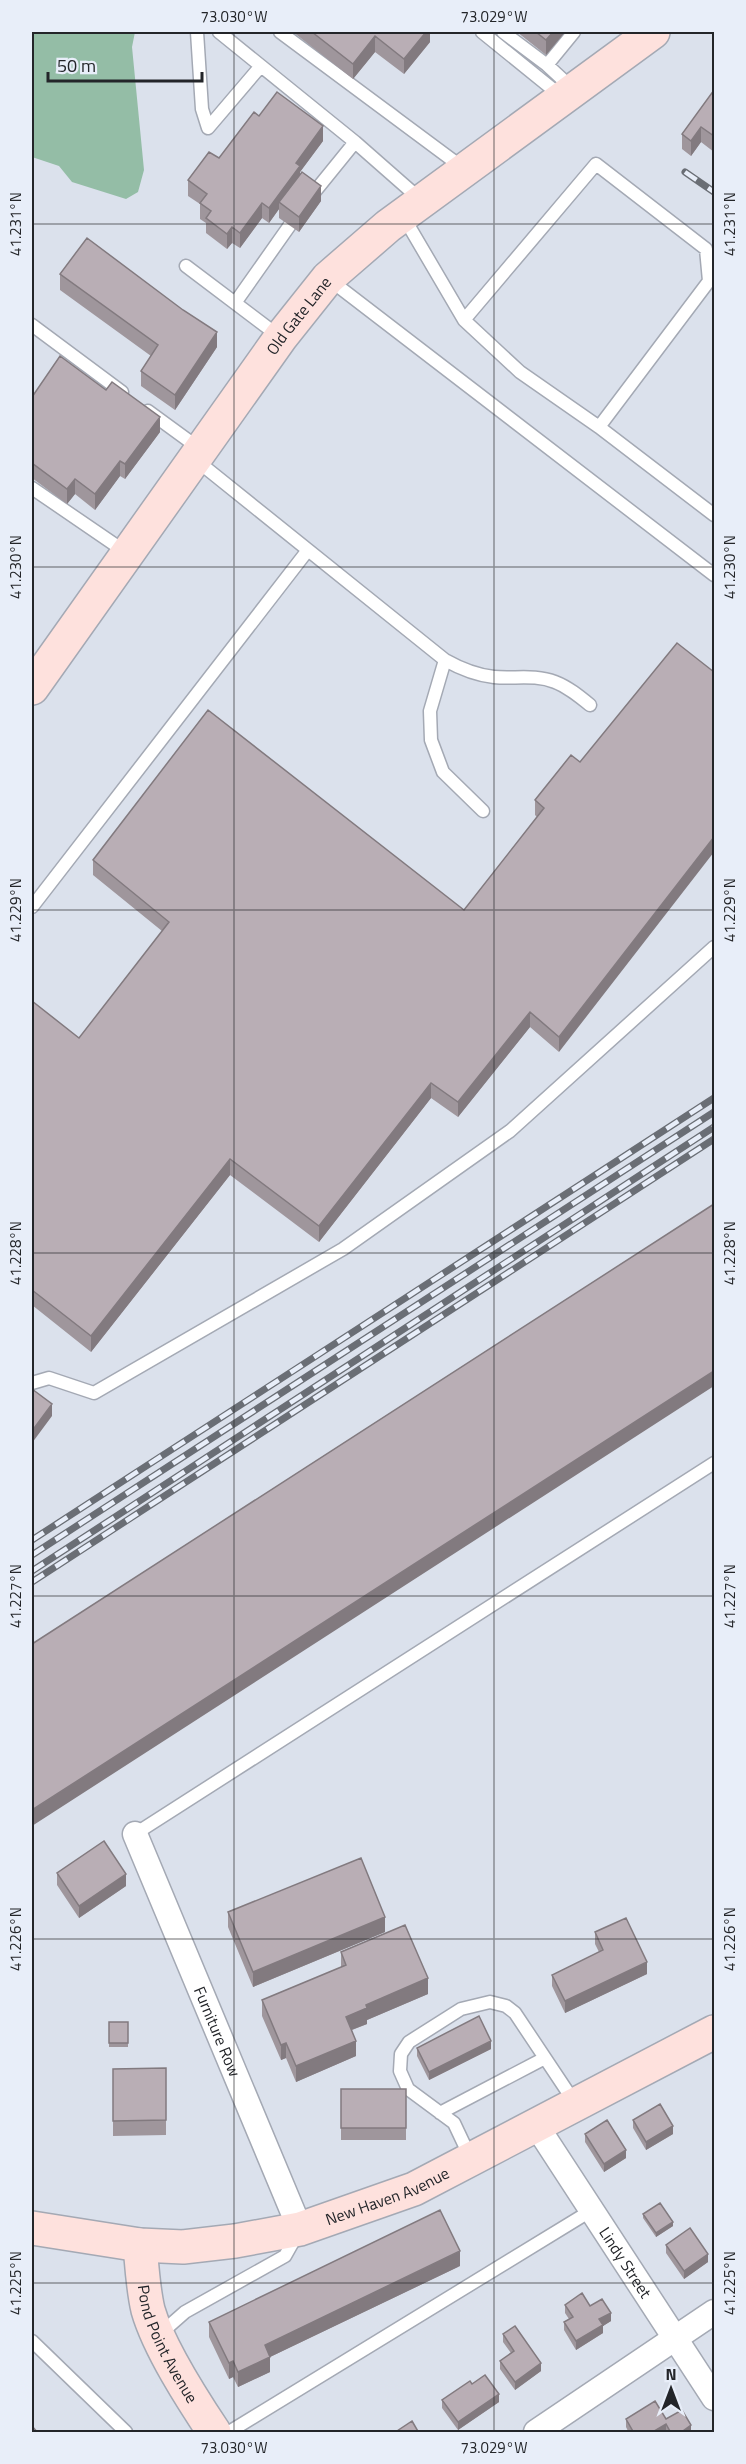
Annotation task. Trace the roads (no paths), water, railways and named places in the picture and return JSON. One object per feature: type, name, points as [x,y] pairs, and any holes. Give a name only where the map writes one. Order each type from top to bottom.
[{"type":"main road","name":"Old Gate Lane","points":[[32,688],[281,337],[328,278],[412,208],[653,32]]},
{"type":"main road","name":"New Haven Avenue","points":[[32,2228],[140,2245],[183,2247],[236,2241],[300,2229],[414,2189],[714,2032]]},
{"type":"main road","name":"Pond Point Avenue","points":[[140,2245],[144,2292],[149,2312],[178,2373],[211,2430]]},
{"type":"street","name":"Furniture Row","points":[[135,1834],[300,2229]]},
{"type":"street","name":"Lindy Street","points":[[536,2125],[714,2398]]},
{"type":"street","points":[[536,2433],[714,2312]]},
{"type":"lane","points":[[197,32],[202,109],[208,128],[260,67]]},
{"type":"lane","points":[[219,32],[355,142],[412,208],[464,320],[520,372],[599,427],[714,515]]},
{"type":"lane","points":[[280,32],[464,169]]},
{"type":"lane","points":[[482,32],[570,94]]},
{"type":"lane","points":[[503,32],[547,65],[570,94]]},
{"type":"lane","points":[[547,65],[574,32]]},
{"type":"lane","points":[[312,195],[355,142]]},
{"type":"lane","points":[[464,320],[596,164],[706,249],[712,284],[599,427]]},
{"type":"lane","points":[[235,303],[290,225]]},
{"type":"lane","points":[[186,266],[281,337]]},
{"type":"lane","points":[[328,278],[714,575]]},
{"type":"lane","points":[[32,325],[133,400],[308,550],[445,660],[465,671],[495,677],[519,676],[554,681],[572,690],[590,705]]},
{"type":"lane","points":[[32,488],[128,554]]},
{"type":"lane","points":[[32,907],[308,550]]},
{"type":"lane","points":[[445,660],[430,711],[431,740],[443,772],[483,811]]},
{"type":"lane","points":[[32,1383],[49,1378],[94,1392],[343,1249],[510,1131],[714,947]]},
{"type":"lane","points":[[135,1834],[714,1463]]},
{"type":"lane","points":[[471,2159],[454,2123],[408,2089],[400,2071],[401,2054],[409,2042],[461,2009],[490,2002],[506,2006],[515,2013],[575,2104]]},
{"type":"lane","points":[[440,2113],[545,2058]]},
{"type":"lane","points":[[211,2430],[592,2210]]},
{"type":"lane","points":[[159,2335],[185,2312],[285,2256],[300,2229]]},
{"type":"lane","points":[[32,2341],[126,2433]]},
{"type":"railway","points":[[685,172],[714,192]]},
{"type":"railway","points":[[32,1540],[714,1098]]},
{"type":"railway","points":[[32,1555],[714,1112]]},
{"type":"railway","points":[[32,1571],[714,1127]]},
{"type":"railway","points":[[32,1582],[714,1139]]}]
